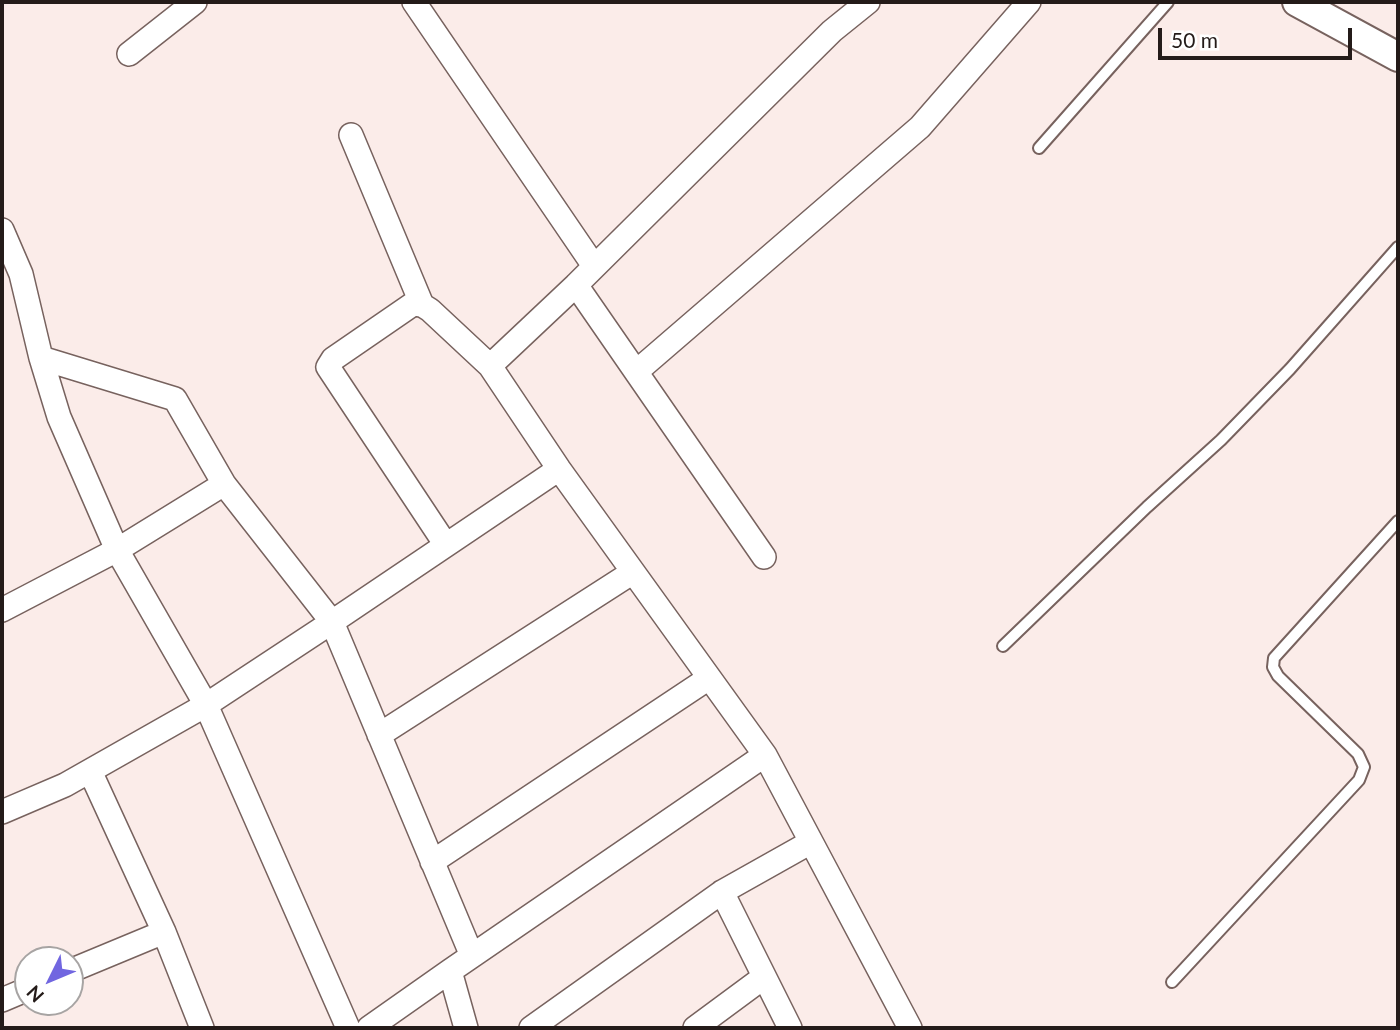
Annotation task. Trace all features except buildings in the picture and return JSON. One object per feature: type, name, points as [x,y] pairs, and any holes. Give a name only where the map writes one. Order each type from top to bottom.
[{"type":"street","points":[[129,54],[195,2]]},
{"type":"street","points":[[414,2],[594,266]]},
{"type":"street","points":[[490,366],[576,285],[822,41],[868,2]]},
{"type":"street","points":[[636,372],[920,127],[1029,2]]},
{"type":"street","points":[[1297,2],[1398,57]]},
{"type":"street","points":[[351,135],[422,305]]},
{"type":"street","points":[[2,230],[21,274],[41,358],[59,417],[117,550],[206,705],[348,1028]]},
{"type":"street","points":[[576,285],[764,557]]},
{"type":"street","points":[[446,545],[328,367],[333,359],[413,304],[430,310],[490,366],[559,469],[765,755],[910,1028]]},
{"type":"street","points":[[41,358],[176,399],[224,484],[332,622],[471,956]]},
{"type":"street","points":[[2,812],[65,785],[206,705],[559,469]]},
{"type":"street","points":[[2,610],[117,550],[224,484]]},
{"type":"street","points":[[379,735],[633,572]]},
{"type":"street","points":[[432,862],[709,678]]},
{"type":"street","points":[[369,1028],[765,755]]},
{"type":"street","points":[[90,771],[164,932],[202,1028]]},
{"type":"street","points":[[531,1028],[722,892],[811,842]]},
{"type":"street","points":[[722,892],[790,1028]]},
{"type":"street","points":[[84,965],[164,932]]},
{"type":"street","points":[[450,971],[466,1028]]},
{"type":"street","points":[[695,1028],[764,978]]},
{"type":"lane","points":[[1039,148],[1168,2]]},
{"type":"lane","points":[[1003,646],[1147,507],[1221,440],[1290,369],[1398,247]]},
{"type":"lane","points":[[1172,982],[1359,780],[1364,767],[1358,754],[1278,676],[1273,667],[1274,658],[1398,521]]}]
